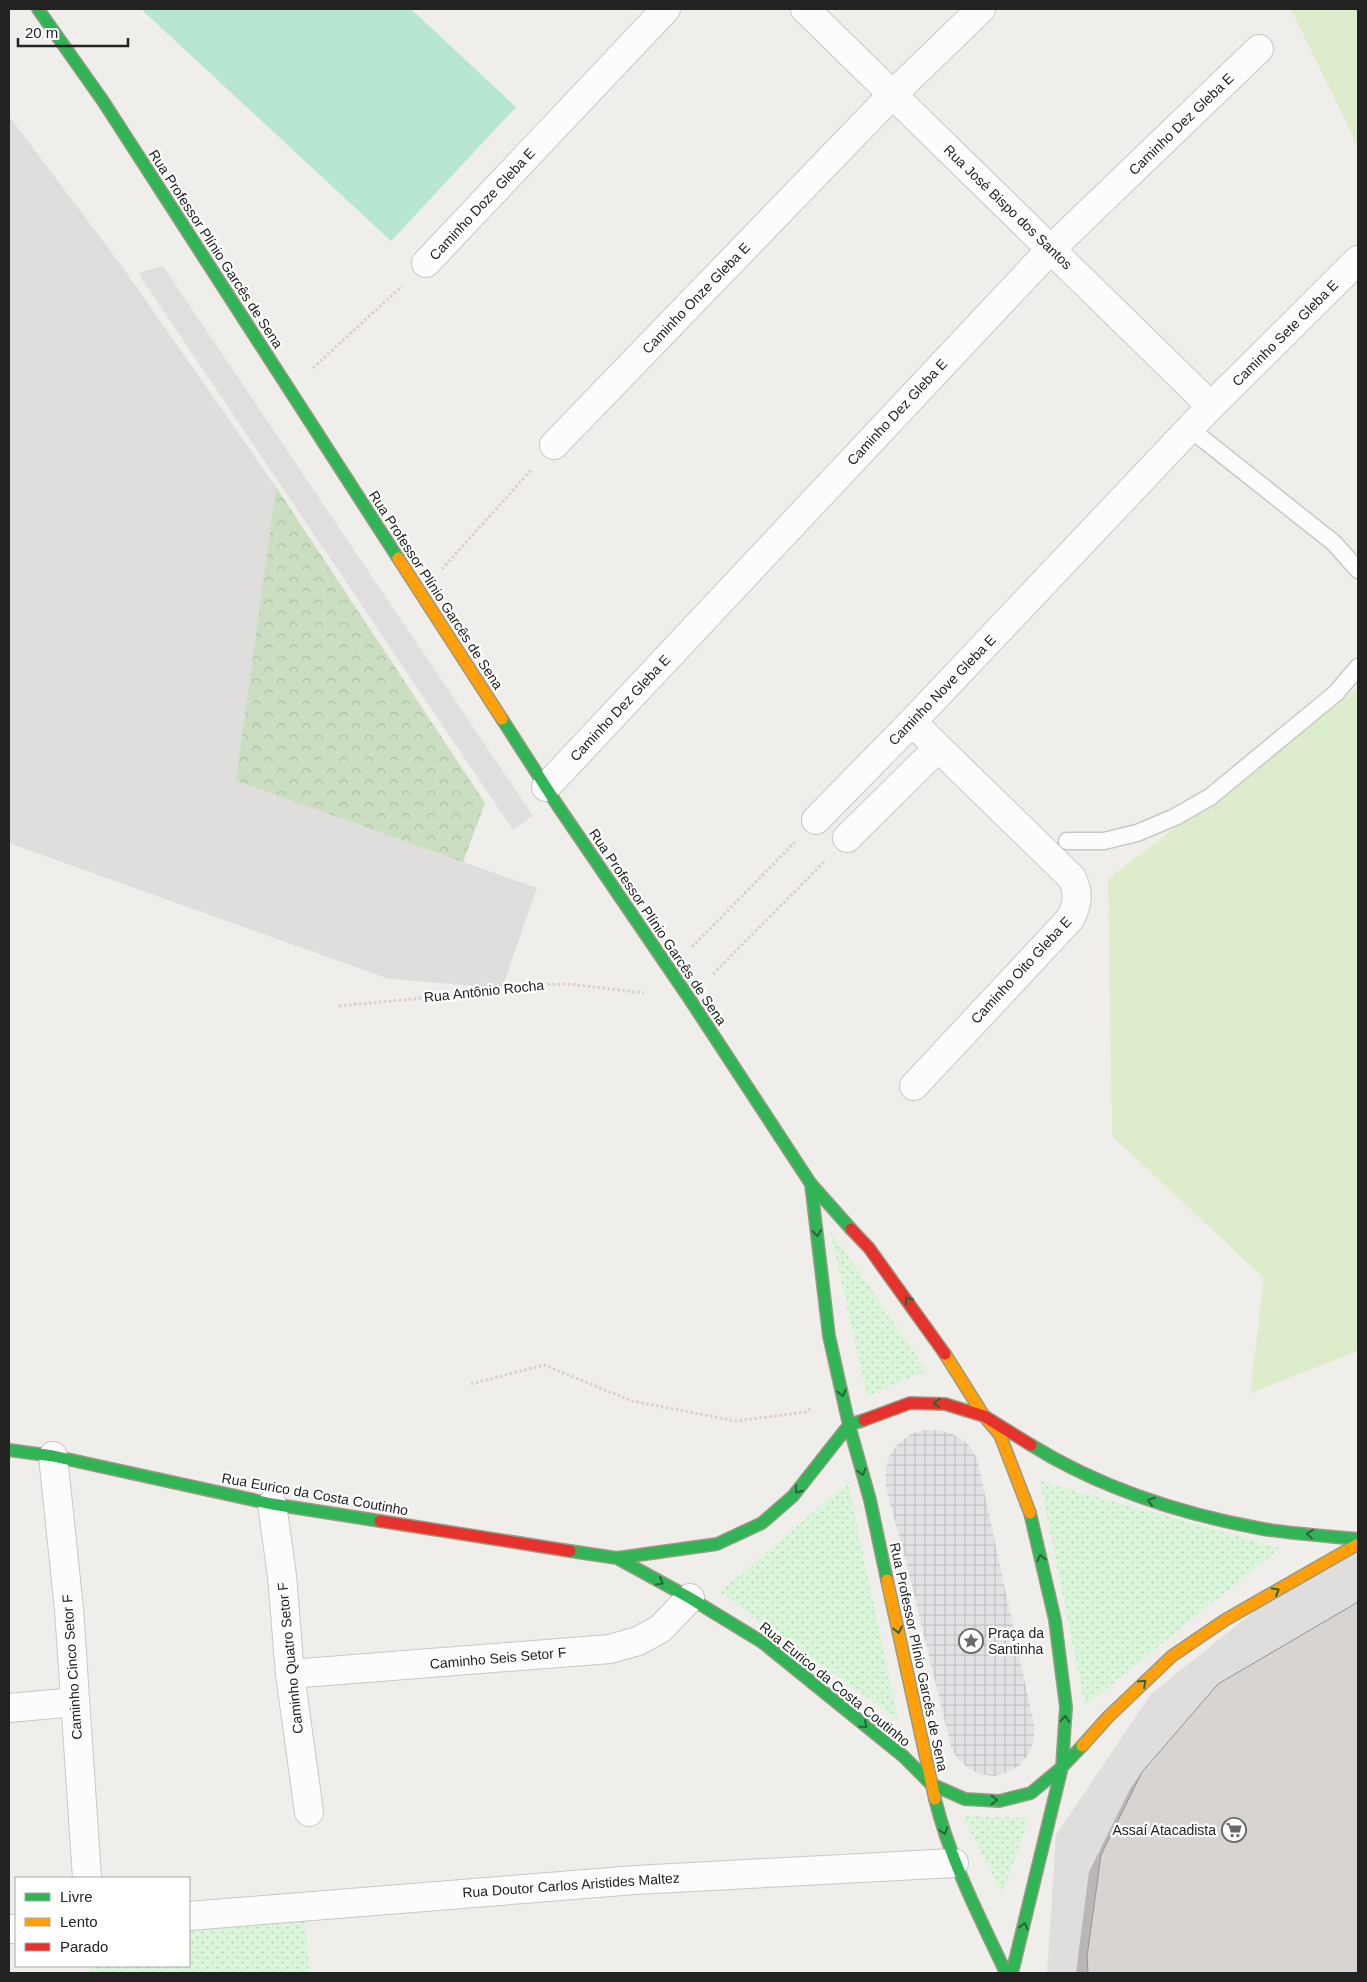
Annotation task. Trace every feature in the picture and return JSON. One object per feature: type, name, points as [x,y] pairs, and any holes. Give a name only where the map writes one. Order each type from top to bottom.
[{"type":"main road","name":"Rua Professor Plínio Garcês de Sena","points":[[38,9],[104,101],[420,594],[546,787],[689,998],[811,1184],[869,1248],[936,1340],[984,1416],[1000,1435],[1028,1504],[1052,1610],[1066,1707],[1062,1767]]},
{"type":"main road","name":"Rua Professor Plínio Garcês de Sena","points":[[811,1184],[829,1336],[849,1424],[870,1500],[931,1784],[965,1799],[999,1801],[1031,1793],[1062,1767],[1108,1717],[1172,1656],[1226,1620],[1358,1544]]},
{"type":"main road","name":"Rua Professor Plínio Garcês de Sena","points":[[849,1424],[910,1403],[945,1404],[984,1416],[1058,1462],[1123,1492],[1195,1515],[1264,1529],[1358,1540]]},
{"type":"main road","name":"Rua Eurico da Costa Coutinho","points":[[9,1450],[53,1456],[272,1504],[617,1558],[717,1544],[762,1522],[793,1496],[849,1424]]},
{"type":"main road","name":"Rua Eurico da Costa Coutinho","points":[[617,1558],[690,1598],[762,1642],[903,1756],[931,1784]]},
{"type":"main road","points":[[1012,1973],[1062,1767]]},
{"type":"main road","points":[[931,1784],[941,1825],[954,1863],[1006,1973]]},
{"type":"street","name":"Caminho Doze Gleba E","points":[[426,263],[666,9]]},
{"type":"street","name":"Rua José Bispo dos Santos","points":[[805,9],[1211,406]]},
{"type":"street","name":"Caminho Onze Gleba E","points":[[554,445],[892,96],[981,9]]},
{"type":"street","name":"Caminho Dez Gleba E","points":[[546,787],[1051,249],[1259,50]]},
{"type":"street","name":"Caminho Sete Gleba E","points":[[1211,406],[1358,260]]},
{"type":"street","name":"Caminho Nove Gleba E","points":[[816,820],[912,722],[1211,406]]},
{"type":"street","name":"Caminho Oito Gleba E","points":[[912,722],[1072,878],[1078,896],[1076,908],[1070,919],[914,1086]]},
{"type":"street","points":[[847,838],[938,748]]},
{"type":"street","name":"Caminho Cinco Setor F","points":[[53,1456],[68,1609],[87,1877]]},
{"type":"street","name":"Caminho Quatro Setor F","points":[[272,1504],[282,1576],[290,1674],[308,1812]]},
{"type":"street","name":"Caminho Seis Setor F","points":[[290,1674],[610,1649],[638,1641],[660,1629],[690,1598]]},
{"type":"street","points":[[9,1708],[75,1702]]},
{"type":"street","name":"Rua Doutor Carlos Aristides Maltez","points":[[190,1916],[635,1880],[954,1863]]},
{"type":"lane","points":[[1189,428],[1334,543],[1358,570]]},
{"type":"lane","points":[[1067,841],[1104,841],[1138,833],[1174,818],[1210,797],[1336,693],[1358,667]]},
{"type":"path","name":"Caminho Doze Gleba E","points":[[289,390],[426,263]]},
{"type":"path","points":[[420,594],[554,445]]},
{"type":"path","points":[[669,970],[816,820]]},
{"type":"path","points":[[689,998],[847,838]]},
{"type":"path","name":"Rua Antônio Rocha","points":[[339,1006],[413,999],[521,985],[568,984],[689,998]]},
{"type":"path","points":[[471,1384],[544,1365],[632,1400],[736,1421],[806,1412],[842,1390]]},
{"type":"shaded area","points":[[9,116],[121,265],[276,487],[252,684],[236,781],[537,888],[502,988],[389,979],[9,843]]},
{"type":"shaded area","points":[[163,266],[533,816],[513,830],[138,273]]},
{"type":"shaded area","name":"Praça da Santinha","points":[[926,1430],[941,1430],[954,1435],[968,1444],[977,1458],[1034,1725],[1034,1740],[1029,1753],[1020,1765],[1008,1772],[994,1776],[979,1774],[967,1767],[957,1758],[951,1746],[905,1557],[886,1488],[886,1469],[889,1457],[898,1444],[911,1434]]},
{"type":"shaded area","name":"Assaí Atacadista","points":[[1358,1540],[1358,1973],[1047,1973],[1056,1835],[1151,1694],[1311,1566]]},
{"type":"green space","points":[[141,9],[411,9],[516,107],[391,241]]},
{"type":"green space","points":[[1291,9],[1358,9],[1358,147]]},
{"type":"green space","points":[[276,487],[485,803],[463,862],[236,781]]},
{"type":"green space","points":[[1358,688],[1358,1351],[1250,1393],[1264,1278],[1112,1136],[1108,879]]},
{"type":"green space","points":[[830,1230],[927,1371],[867,1396]]},
{"type":"green space","points":[[1040,1481],[1280,1548],[1085,1706]]},
{"type":"green space","points":[[848,1482],[898,1720],[720,1592]]},
{"type":"green space","points":[[963,1816],[1029,1818],[1002,1894]]},
{"type":"green space","points":[[305,1914],[309,1973],[91,1973],[90,1967],[190,1967],[190,1920]]},
{"type":"building","name":"Assaí Atacadista","points":[[1358,1602],[1358,1973],[1088,1973],[1087,1957],[1101,1855],[1142,1772],[1218,1684]]},
{"type":"traffic: fast","points":[[38,9],[103,101],[398,558]]},
{"type":"traffic: fast","points":[[502,719],[558,806],[689,998],[811,1184],[851,1229]]},
{"type":"traffic: fast","points":[[811,1184],[829,1336],[849,1425],[870,1500],[887,1580]]},
{"type":"traffic: fast","points":[[570,1551],[617,1558],[717,1544],[762,1523],[793,1496],[849,1425],[864,1420]]},
{"type":"traffic: fast","points":[[1031,1445],[1058,1461],[1114,1487],[1202,1516],[1263,1529],[1358,1539]]},
{"type":"traffic: fast","points":[[9,1450],[53,1456],[272,1504],[380,1521]]},
{"type":"traffic: fast","points":[[1012,1973],[1062,1767],[1066,1707],[1055,1620],[1030,1513]]},
{"type":"traffic: fast","points":[[617,1558],[690,1598],[762,1642],[903,1756],[931,1784],[965,1799],[999,1801],[1031,1793],[1062,1767],[1082,1746]]},
{"type":"traffic: fast","points":[[935,1799],[957,1866],[1006,1973]]},
{"type":"traffic: slow","points":[[398,558],[502,719]]},
{"type":"traffic: slow","points":[[945,1354],[984,1416],[1000,1435],[1030,1513]]},
{"type":"traffic: slow","points":[[1082,1746],[1108,1717],[1172,1656],[1225,1620],[1358,1544]]},
{"type":"traffic: slow","points":[[887,1580],[935,1799]]},
{"type":"traffic: jam","points":[[851,1229],[869,1248],[945,1354]]},
{"type":"traffic: jam","points":[[864,1420],[910,1403],[945,1404],[984,1416],[1031,1445]]},
{"type":"traffic: jam","points":[[380,1521],[570,1551]]},
{"type":"place","name":"Praça da Santinha","points":[[971,1641]]},
{"type":"place","name":"Assaí Atacadista","points":[[1234,1830]]}]
